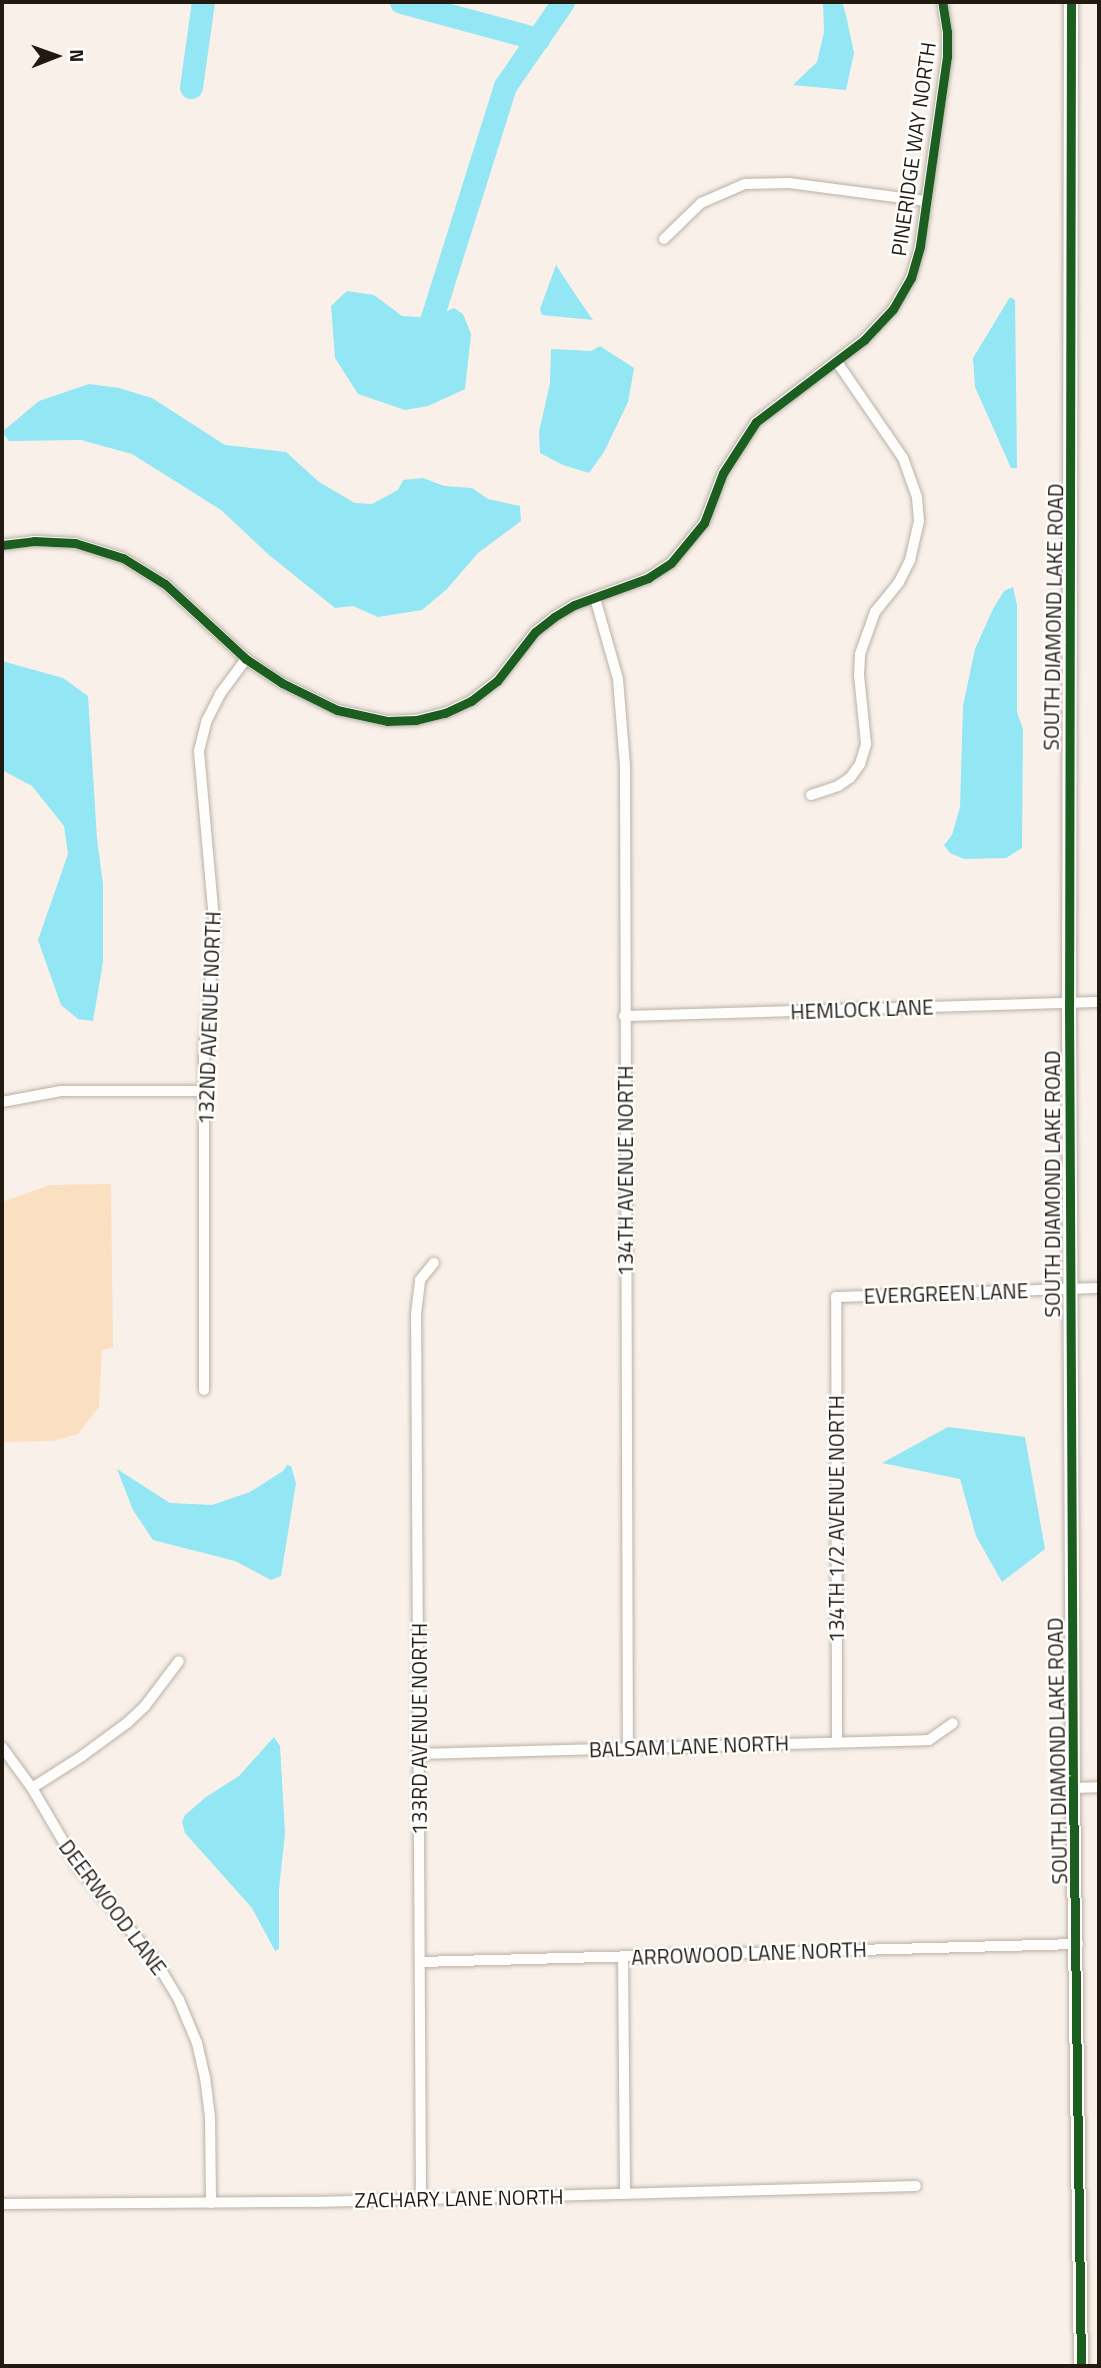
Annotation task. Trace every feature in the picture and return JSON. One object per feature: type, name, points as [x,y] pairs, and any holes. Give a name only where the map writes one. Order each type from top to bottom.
[{"type":"street","name":"PINERIDGE WAY NORTH","points":[[2,545],[34,541],[75,543],[123,558],[165,584],[246,659],[282,683],[337,710],[387,721],[416,720],[445,713],[471,701],[497,681],[536,632],[574,605],[648,578],[671,563],[704,523],[723,473],[756,422],[864,340],[893,309],[911,278],[920,246],[947,57],[947,32],[942,2]]},
{"type":"street","name":"SOUTH DIAMOND LAKE ROAD","points":[[1071,2],[1070,1289],[1081,2366]]},
{"type":"street","points":[[664,239],[690,211],[710,198],[731,188],[753,183],[789,183],[926,201]]},
{"type":"street","points":[[811,795],[838,786],[850,778],[860,764],[866,744],[859,675],[862,643],[875,612],[899,582],[910,560],[919,521],[917,497],[904,458],[837,362]]},
{"type":"street","name":"134TH AVENUE NORTH","points":[[595,598],[609,638],[622,717],[628,1749]]},
{"type":"street","name":"132ND AVENUE NORTH","points":[[204,1390],[203,1091],[215,931],[199,751],[206,720],[220,694],[246,659]]},
{"type":"street","name":"HEMLOCK LANE","points":[[624,1016],[1099,1002]]},
{"type":"street","points":[[2,1101],[61,1091],[203,1091]]},
{"type":"street","name":"133RD AVENUE NORTH","points":[[421,2200],[416,1314],[420,1280],[435,1263]]},
{"type":"street","name":"EVERGREEN LANE","points":[[835,1297],[1099,1288]]},
{"type":"street","name":"134TH 1/2 AVENUE NORTH","points":[[835,1297],[836,1742]]},
{"type":"street","points":[[32,1788],[127,1723],[145,1706],[179,1661]]},
{"type":"street","name":"BALSAM LANE NORTH","points":[[419,1754],[929,1741],[953,1723]]},
{"type":"street","name":"DEERWOOD LANE","points":[[2,1747],[32,1788],[79,1868],[155,1960],[179,2000],[197,2043],[205,2077],[210,2118],[211,2203]]},
{"type":"street","points":[[1073,1788],[1099,1787]]},
{"type":"street","name":"ARROWOOD LANE NORTH","points":[[420,1962],[1077,1944]]},
{"type":"street","points":[[623,1957],[625,2194]]},
{"type":"street","name":"ZACHARY LANE NORTH","points":[[2,2204],[421,2200],[916,2186]]},
{"type":"shaded area","points":[[111,1184],[113,1348],[102,1350],[99,1407],[78,1434],[53,1441],[2,1442],[2,1202],[50,1185]]},
{"type":"water","points":[[823,2],[842,2],[846,15],[854,53],[846,90],[793,85],[817,62],[824,32]]},
{"type":"water","points":[[556,265],[593,320],[542,315],[540,309]]},
{"type":"water","points":[[347,291],[374,295],[402,316],[431,318],[454,308],[463,314],[471,334],[465,389],[428,406],[405,410],[358,394],[335,358],[331,306]]},
{"type":"water","points":[[1010,297],[1015,300],[1017,468],[1011,468],[975,387],[973,358]]},
{"type":"water","points":[[600,346],[634,368],[628,402],[604,452],[589,473],[563,465],[540,453],[539,432],[550,383],[551,349],[591,351]]},
{"type":"water","points":[[89,384],[119,388],[152,398],[225,445],[286,452],[319,482],[355,503],[372,504],[398,490],[403,480],[423,478],[444,486],[472,488],[488,499],[520,506],[521,521],[478,553],[447,589],[422,610],[378,617],[353,606],[335,608],[269,555],[221,510],[132,454],[81,440],[9,441],[2,432],[39,401]]},
{"type":"water","points":[[1013,587],[1017,605],[1017,712],[1023,729],[1022,848],[1006,858],[964,859],[950,853],[944,845],[952,835],[960,807],[963,706],[975,649],[1004,591]]},
{"type":"water","points":[[2,661],[63,678],[88,696],[97,839],[103,884],[103,962],[93,1021],[78,1019],[61,1005],[38,940],[68,854],[64,826],[32,786],[2,770]]},
{"type":"water","points":[[948,1427],[1025,1437],[1045,1549],[1002,1582],[976,1536],[960,1479],[882,1463]]},
{"type":"water","points":[[287,1465],[291,1466],[296,1483],[281,1576],[271,1580],[235,1561],[153,1540],[133,1510],[117,1469],[170,1503],[212,1505],[250,1492],[283,1471]]},
{"type":"water","points":[[274,1737],[280,1746],[285,1833],[279,1889],[279,1949],[275,1951],[252,1908],[185,1833],[182,1822],[185,1815],[206,1797],[239,1776]]},
{"type":"waterway","points":[[191,87],[203,2]]},
{"type":"waterway","points":[[401,2],[538,39]]},
{"type":"waterway","points":[[423,346],[505,86],[563,2]]},
{"type":"cycle path","points":[[2,545],[34,541],[75,543],[123,558],[165,584],[246,659],[282,683],[337,710],[387,721],[416,720],[445,713],[471,701],[497,681],[535,632],[554,617],[574,605],[648,578],[671,563],[704,523],[723,473],[756,422],[864,340],[893,309],[911,278],[920,246],[947,57],[947,32],[942,2]]},
{"type":"cycle path","points":[[1071,2],[1069,1003],[1073,1788],[1081,2366]]}]
